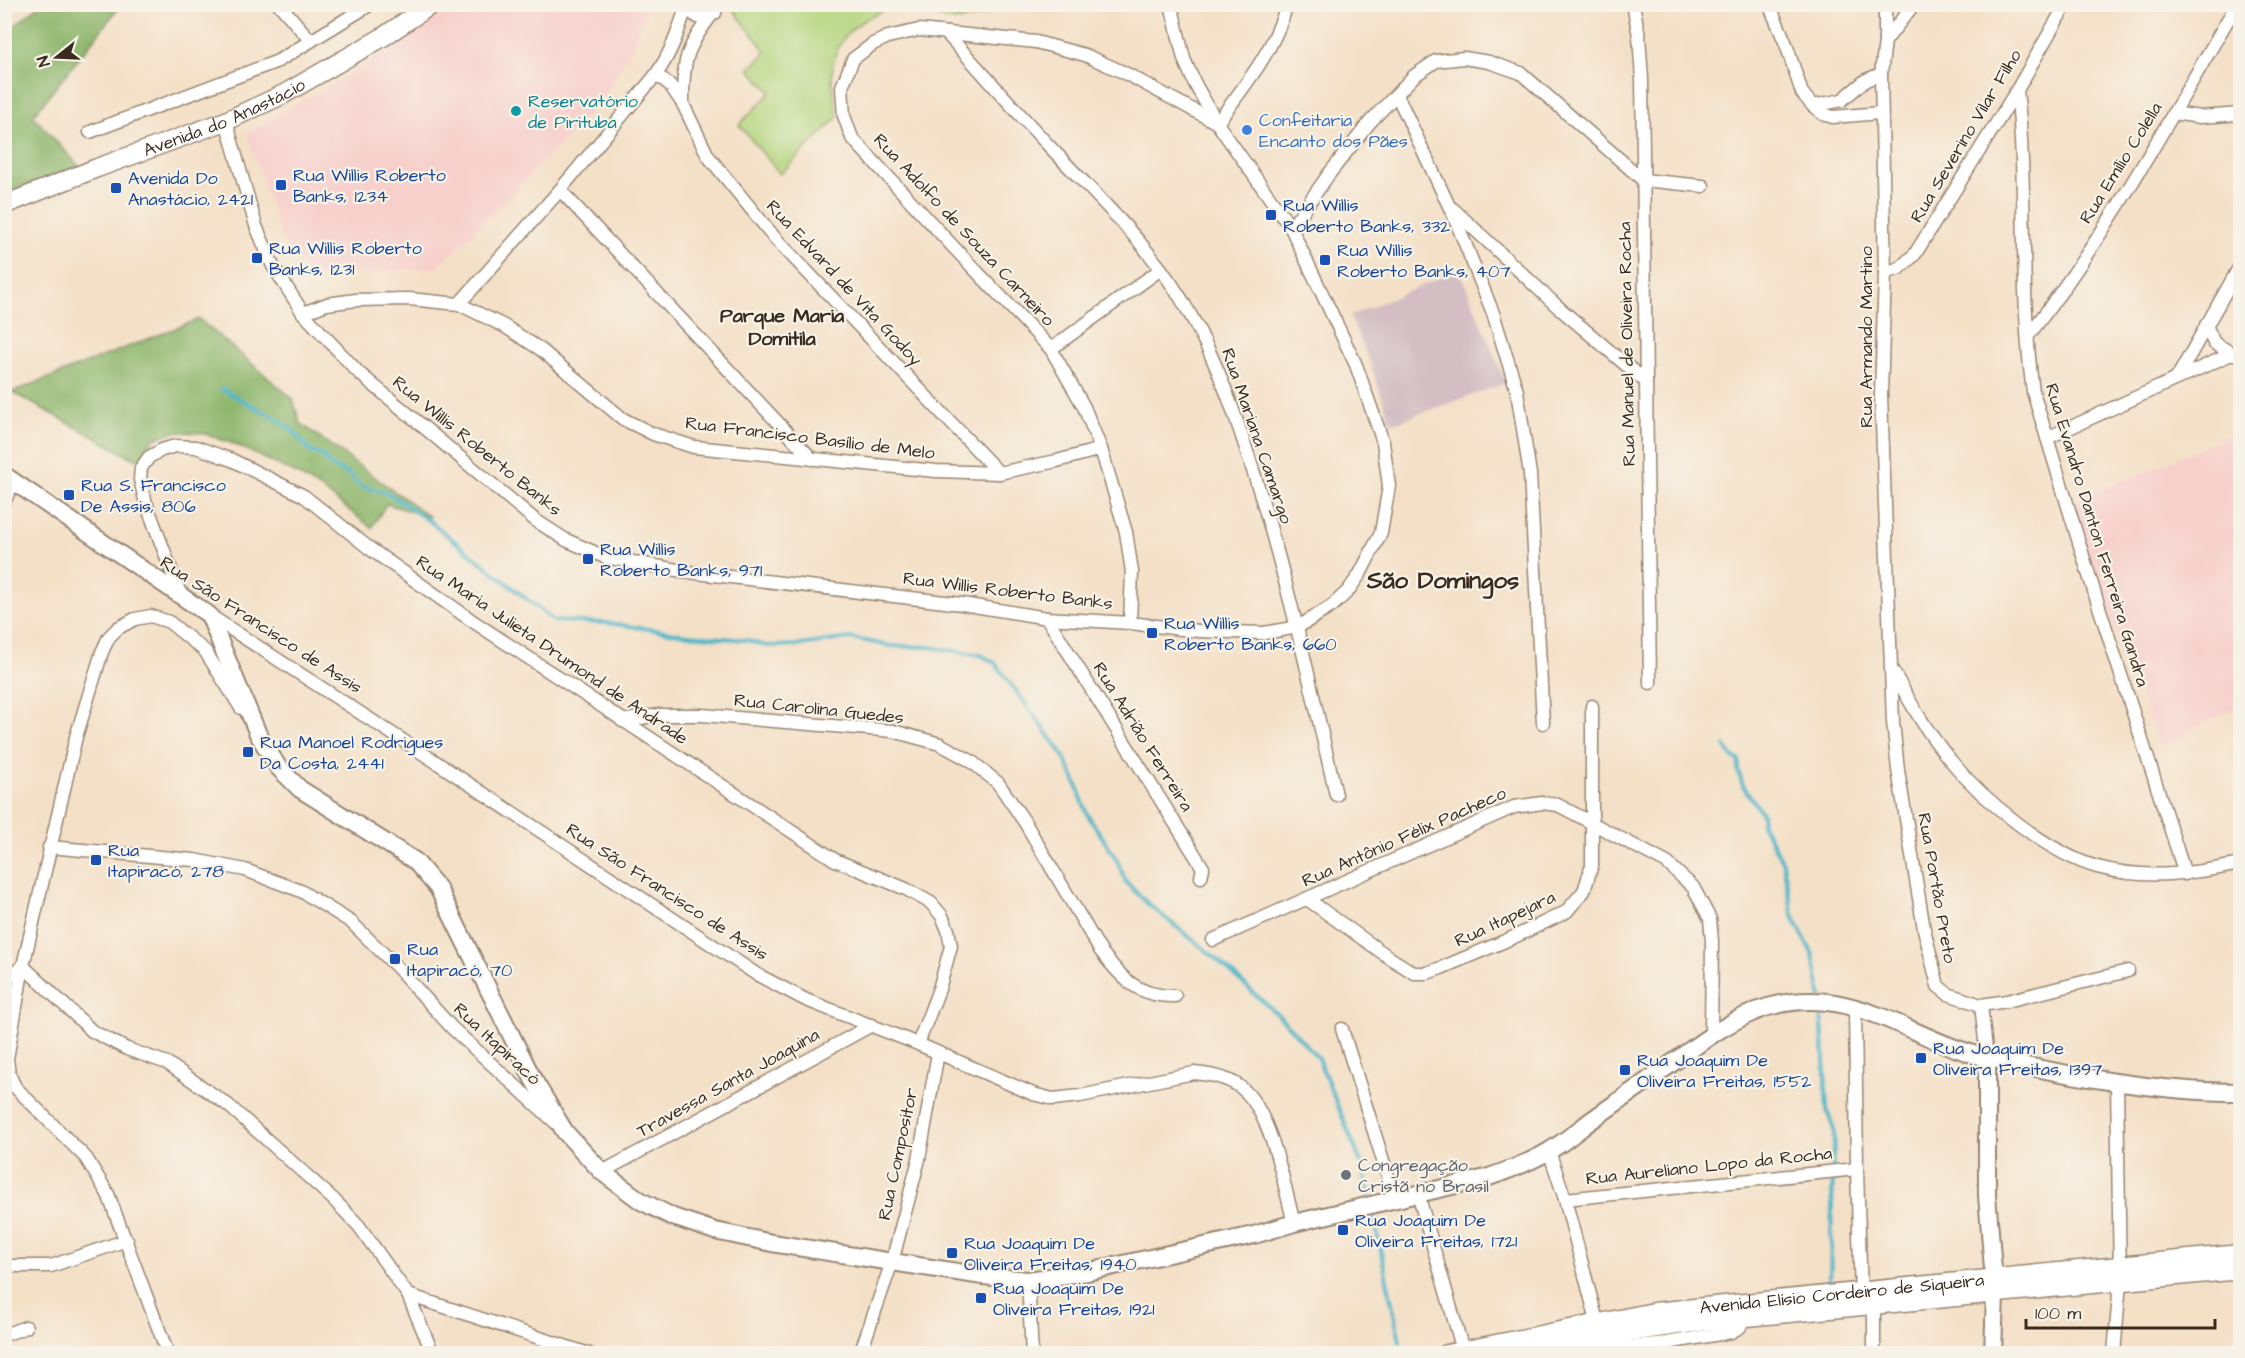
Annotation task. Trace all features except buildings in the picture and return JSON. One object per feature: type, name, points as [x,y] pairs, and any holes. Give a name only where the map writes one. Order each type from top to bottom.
[{"type":"main road","name":"Avenida do Anastácio","points":[[4,205],[226,121],[284,94],[383,38],[432,4]]},
{"type":"main road","name":"Avenida Elísio Cordeiro de Siqueira","points":[[1515,1353],[1583,1340],[1600,1329],[1654,1312],[1868,1299],[1994,1287],[2120,1274],[2241,1254]]},
{"type":"main road","name":"Avenida Elísio Cordeiro de Siqueira","points":[[2120,1274],[2241,1270]]},
{"type":"main road","name":"Avenida Elísio Cordeiro de Siqueira","points":[[1458,1353],[1504,1341],[1600,1329],[1743,1317],[1868,1299]]},
{"type":"street","points":[[279,4],[311,41]]},
{"type":"street","points":[[688,4],[690,12],[695,17],[703,19],[716,8]]},
{"type":"street","points":[[459,304],[560,190],[655,76],[674,44],[688,4]]},
{"type":"street","name":"Rua Willis Roberto Banks","points":[[226,121],[256,226],[273,266],[303,313],[359,374],[535,520],[566,540],[605,557],[688,572],[962,604],[1047,618],[1130,623],[1199,631],[1264,633],[1298,627],[1332,606],[1348,591],[1360,574],[1381,533],[1389,486],[1383,442],[1356,365],[1291,228],[1217,123],[1195,84],[1184,59],[1171,4]]},
{"type":"street","points":[[1217,123],[1250,81],[1265,56],[1277,34],[1287,4]]},
{"type":"street","name":"Rua Manuel de Oliveira Rocha","points":[[1633,4],[1642,72],[1650,683]]},
{"type":"street","points":[[1769,4],[1786,44],[1802,93],[1813,106],[1823,114],[1833,117],[1881,114]]},
{"type":"street","name":"Rua Armando Martino","points":[[1885,4],[1881,74],[1885,273],[1881,395],[1892,670]]},
{"type":"street","points":[[1884,41],[1914,4]]},
{"type":"street","name":"Rua Severino Vilar Filho","points":[[1885,273],[1900,268],[1915,254],[2017,90],[2066,4]]},
{"type":"street","name":"Rua Emílio Colella","points":[[2028,336],[2059,296],[2173,113],[2237,4]]},
{"type":"street","name":"Avenida do Anastácio","points":[[90,132],[278,61],[369,5]]},
{"type":"street","name":"Rua Edvard de Vita Godoy","points":[[682,104],[683,69],[687,53],[716,8]]},
{"type":"street","name":"Rua Adolfo de Souza Carneiro","points":[[1130,623],[1132,572],[1126,532],[1101,449],[1084,408],[1052,349],[852,138],[844,116],[842,87],[853,59],[873,44],[902,33],[919,30],[1036,42],[1085,55],[1125,73],[1217,123]]},
{"type":"street","name":"Rua Mariana Camargo","points":[[946,33],[1132,233],[1161,269],[1190,313],[1208,350],[1242,435],[1275,543],[1298,627],[1336,795]]},
{"type":"street","points":[[665,62],[687,53]]},
{"type":"street","points":[[1291,228],[1370,122],[1414,76],[1436,61],[1464,58],[1489,62],[1521,73],[1643,180],[1703,186]]},
{"type":"street","points":[[1813,106],[1842,100],[1866,80],[1881,74]]},
{"type":"street","name":"Rua Edvard de Vita Godoy","points":[[655,76],[670,85],[708,156],[774,237],[999,473]]},
{"type":"street","name":"Rua Evandro Danton Ferreira Gandra","points":[[2017,90],[2022,141],[2028,336],[2033,392],[2185,874]]},
{"type":"street","points":[[1397,95],[1447,204],[1493,313],[1517,391],[1530,474],[1543,723]]},
{"type":"street","points":[[2173,113],[2200,117],[2241,114]]},
{"type":"street","points":[[560,190],[812,459]]},
{"type":"street","points":[[1447,204],[1558,307],[1646,382]]},
{"type":"street","points":[[2177,378],[2241,266]]},
{"type":"street","points":[[1052,349],[1161,269]]},
{"type":"street","name":"Rua Francisco Basílio de Melo","points":[[303,313],[327,304],[356,300],[409,299],[459,304],[504,326],[540,349],[623,419],[653,434],[694,447],[936,471],[999,473],[1101,449]]},
{"type":"street","points":[[2206,325],[2214,343],[2222,350],[2237,352]]},
{"type":"street","points":[[2047,438],[2237,352]]},
{"type":"street","name":"Rua Maria Julieta Drumond de Andrade","points":[[182,596],[145,500],[140,478],[141,468],[149,457],[176,446],[196,447],[232,460],[304,496],[415,581],[622,721],[835,860],[906,889],[931,903],[942,916],[951,946],[939,989],[918,1044]]},
{"type":"street","points":[[4,502],[9,478]]},
{"type":"street","name":"Rua São Francisco de Assis","points":[[9,478],[208,615],[436,762],[756,974],[806,1000],[918,1044],[1033,1094],[1053,1099],[1080,1096],[1194,1073],[1213,1074],[1227,1080],[1244,1091],[1256,1104],[1274,1146],[1294,1223]]},
{"type":"street","points":[[208,615],[258,734]]},
{"type":"street","points":[[168,1353],[108,1194],[86,1158],[15,1087],[9,1074],[7,1059],[23,966],[50,847],[79,726],[102,652],[109,637],[118,628],[135,619],[151,616],[169,622],[205,651],[278,767],[300,789],[416,861],[438,888],[533,1079],[565,1132],[602,1172],[641,1201],[673,1217],[715,1231],[772,1243],[983,1276],[1028,1280],[1097,1270],[1254,1235],[1512,1169],[1549,1151],[1711,1035],[1767,1007],[1805,1000],[1850,1005],[1987,1058],[2117,1082],[2241,1092]]},
{"type":"street","name":"Rua Adrião Ferreira","points":[[1047,618],[1203,868],[1201,877]]},
{"type":"street","points":[[1892,670],[1913,709],[1952,762],[2030,832],[2063,853],[2111,870],[2155,875],[2185,874],[2241,864]]},
{"type":"street","name":"Rua Portão Preto","points":[[1892,670],[1893,722],[1898,770],[1924,929],[1936,982],[1948,994],[1981,1005],[2128,971]]},
{"type":"street","name":"Rua Itapejara","points":[[1307,899],[1407,969],[1427,973],[1512,938],[1566,912],[1584,891],[1592,865],[1592,706]]},
{"type":"street","points":[[1893,722],[1899,714],[1913,709]]},
{"type":"street","name":"Rua Carolina Guedes","points":[[622,721],[659,715],[702,715],[893,731],[940,744],[971,761],[998,783],[1024,821],[1113,968],[1143,992],[1159,996],[1175,996]]},
{"type":"street","name":"Rua Antônio Félix Pacheco","points":[[1213,940],[1514,807],[1542,803],[1558,805],[1667,862],[1693,887],[1710,919],[1712,941],[1711,1035]]},
{"type":"street","name":"Rua Itapiracó","points":[[50,847],[194,860],[245,870],[301,891],[351,922],[398,968],[452,1028],[565,1132]]},
{"type":"street","points":[[4,981],[23,966]]},
{"type":"street","points":[[23,966],[92,1031],[127,1049],[167,1064],[228,1105],[346,1213],[380,1253],[408,1295],[434,1353]]},
{"type":"street","points":[[1850,1005],[1851,1169],[1874,1353]]},
{"type":"street","points":[[1981,1005],[1987,1058],[1987,1195],[1994,1287],[1993,1353]]},
{"type":"street","name":"Travessa Santa Joaquina","points":[[602,1172],[872,1025]]},
{"type":"street","points":[[1342,1029],[1388,1201]]},
{"type":"street","name":"Rua Compositor","points":[[860,1353],[892,1262],[919,1159],[938,1053]]},
{"type":"street","points":[[2114,1353],[2120,1274],[2117,1082]]},
{"type":"street","points":[[1549,1151],[1565,1199],[1600,1329]]},
{"type":"street","name":"Rua Aureliano Lopo da Rocha","points":[[1565,1199],[1851,1169]]},
{"type":"street","points":[[1418,1194],[1458,1353]]},
{"type":"street","points":[[4,1266],[51,1266],[127,1240]]},
{"type":"street","points":[[1028,1280],[1032,1353]]},
{"type":"street","points":[[408,1295],[589,1353]]},
{"type":"street","points":[[1583,1340],[1598,1350],[1667,1348],[1731,1332],[1740,1327],[1743,1317]]},
{"type":"street","points":[[4,1335],[26,1327]]},
{"type":"shaded area","points":[[455,4],[649,5],[631,49],[608,91],[557,148],[437,268],[308,276],[282,238],[247,133],[385,53]]},
{"type":"shaded area","points":[[1459,270],[1506,383],[1391,424],[1373,370],[1350,316]]},
{"type":"shaded area","points":[[2240,431],[2240,705],[2160,746],[2067,505]]},
{"type":"green space","points":[[734,4],[988,4],[989,13],[953,21],[914,8],[901,8],[875,14],[852,29],[837,50],[833,63],[832,84],[838,117],[780,174],[739,125],[771,92],[749,69],[766,52],[732,8]]},
{"type":"green space","points":[[40,5],[121,5],[33,116],[79,166],[5,193],[4,34]]},
{"type":"green space","points":[[199,319],[293,399],[300,423],[430,517],[386,504],[372,528],[323,490],[295,473],[234,444],[202,433],[174,432],[153,439],[140,459],[134,459],[12,392]]},
{"type":"waterway","points":[[222,389],[280,421],[294,432],[311,452],[322,455],[331,466],[350,475],[360,486],[386,492],[431,522],[554,621],[608,623],[689,635],[746,640],[766,646],[800,645],[850,638],[891,646],[929,647],[981,655],[995,663],[1062,753],[1087,814],[1117,860],[1126,882],[1148,904],[1213,956],[1281,1018],[1318,1058],[1362,1165],[1371,1202]]},
{"type":"waterway","points":[[1725,746],[1732,757],[1739,760],[1738,770],[1743,786],[1762,813],[1762,824],[1783,863],[1793,916],[1813,955],[1821,997]]},
{"type":"waterway","points":[[1821,1007],[1827,1110],[1834,1130],[1830,1283]]},
{"type":"waterway","points":[[1372,1209],[1400,1342]]},
{"type":"place","name":"Reservatório de Pirituba","points":[[516,111]]},
{"type":"place","name":"Confeitaria Encanto dos Pães","points":[[1247,130]]},
{"type":"place","name":"Rua Willis Roberto Banks, 1234","points":[[281,185]]},
{"type":"place","name":"Avenida Do Anastácio, 2421","points":[[116,188]]},
{"type":"place","name":"Rua Willis Roberto Banks, 332","points":[[1271,215]]},
{"type":"place","name":"Rua Willis Roberto Banks, 1231","points":[[257,258]]},
{"type":"place","name":"Rua Willis Roberto Banks, 407","points":[[1325,260]]},
{"type":"place","name":"Rua S. Francisco De Assis, 806","points":[[69,495]]},
{"type":"place","name":"Rua Willis Roberto Banks, 971","points":[[588,559]]},
{"type":"place","name":"Rua Willis Roberto Banks, 660","points":[[1152,633]]},
{"type":"place","name":"Rua Manoel Rodrigues Da Costa, 2441","points":[[248,752]]},
{"type":"place","name":"Rua Itapiracó, 278","points":[[96,860]]},
{"type":"place","name":"Rua Itapiracó, 70","points":[[395,959]]},
{"type":"place","name":"Rua Joaquim De Oliveira Freitas, 1397","points":[[1921,1058]]},
{"type":"place","name":"Rua Joaquim De Oliveira Freitas, 1552","points":[[1625,1070]]},
{"type":"place","name":"Congregação Cristã no Brasil","points":[[1346,1175]]},
{"type":"place","name":"Rua Joaquim De Oliveira Freitas, 1721","points":[[1343,1230]]},
{"type":"place","name":"Rua Joaquim De Oliveira Freitas, 1940","points":[[952,1253]]},
{"type":"place","name":"Rua Joaquim De Oliveira Freitas, 1921","points":[[981,1298]]},
{"type":"district","name":"Parque Maria Domitila","points":[[782,328]]},
{"type":"district","name":"São Domingos","points":[[1443,581]]}]
